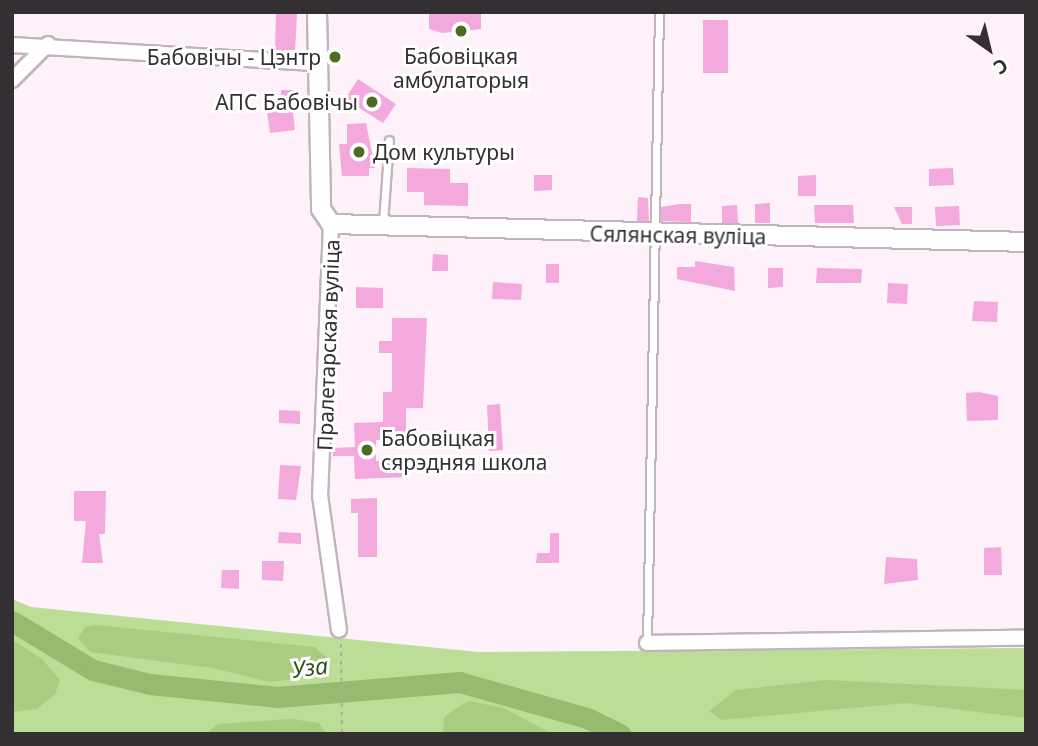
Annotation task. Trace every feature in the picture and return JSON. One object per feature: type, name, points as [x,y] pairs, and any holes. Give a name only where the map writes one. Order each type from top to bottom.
[{"type":"street","name":"Пралетарская вуліца","points":[[317,12],[321,209],[331,224],[320,495],[339,630]]},
{"type":"street","points":[[12,45],[48,44],[317,63]]},
{"type":"street","points":[[12,80],[48,44]]},
{"type":"street","name":"Сялянская вуліца","points":[[331,224],[654,235],[1026,242]]},
{"type":"street","points":[[647,643],[1026,638]]},
{"type":"lane","points":[[647,643],[659,12]]},
{"type":"lane","points":[[383,227],[388,140]]},
{"type":"path","points":[[339,630],[344,685],[342,734]]},
{"type":"green space","points":[[12,599],[31,607],[478,652],[1026,648],[1026,734],[633,734],[591,711],[475,676],[473,692],[606,734],[12,734]]},
{"type":"green space","points":[[95,625],[315,647],[328,659],[313,677],[270,682],[212,668],[90,652],[78,638],[85,627]]},
{"type":"green space","points":[[12,640],[42,659],[60,680],[55,694],[37,709],[12,712]]},
{"type":"green space","points":[[826,680],[1026,690],[1026,718],[906,703],[722,720],[709,711],[736,690]]},
{"type":"green space","points":[[468,701],[504,708],[552,734],[443,734],[444,717]]},
{"type":"green space","points":[[292,719],[319,723],[327,734],[206,734],[218,724]]},
{"type":"building","points":[[429,12],[481,12],[481,29],[442,33],[429,29]]},
{"type":"building","points":[[276,13],[297,14],[295,52],[275,51]]},
{"type":"building","points":[[703,20],[728,20],[728,73],[703,73]]},
{"type":"building","points":[[358,79],[396,104],[383,123],[345,99]]},
{"type":"building","points":[[281,90],[298,90],[299,102],[292,102],[295,130],[270,133],[267,112],[281,111]]},
{"type":"building","points":[[366,123],[375,168],[369,168],[369,176],[342,176],[339,144],[347,144],[347,124]]},
{"type":"building","points":[[407,168],[450,169],[450,183],[468,183],[468,206],[424,205],[424,192],[407,192]]},
{"type":"building","points":[[953,168],[954,185],[929,186],[929,169]]},
{"type":"building","points":[[534,175],[552,175],[552,190],[534,191]]},
{"type":"building","points":[[816,175],[816,196],[798,196],[798,176]]},
{"type":"building","points":[[638,197],[648,198],[649,221],[637,221]]},
{"type":"building","points":[[770,203],[770,223],[755,223],[755,204]]},
{"type":"building","points":[[691,204],[691,222],[661,221],[661,207]]},
{"type":"building","points":[[737,205],[738,223],[722,223],[722,206]]},
{"type":"building","points":[[814,205],[853,205],[854,223],[815,223]]},
{"type":"building","points":[[959,206],[960,225],[936,226],[935,207]]},
{"type":"building","points":[[894,207],[912,207],[912,224],[902,224]]},
{"type":"building","points":[[433,254],[448,255],[448,271],[432,271]]},
{"type":"building","points":[[695,261],[734,267],[735,291],[677,279],[677,267],[695,267]]},
{"type":"building","points":[[546,264],[559,264],[559,283],[546,283]]},
{"type":"building","points":[[768,268],[783,268],[783,287],[768,288]]},
{"type":"building","points":[[817,268],[862,269],[861,283],[816,283]]},
{"type":"building","points":[[493,282],[522,284],[521,300],[492,299]]},
{"type":"building","points":[[888,283],[908,284],[907,304],[887,303]]},
{"type":"building","points":[[356,287],[383,288],[383,308],[356,308]]},
{"type":"building","points":[[974,301],[998,302],[997,322],[972,321]]},
{"type":"building","points":[[392,318],[427,318],[423,408],[406,408],[406,439],[376,440],[376,461],[409,460],[410,477],[355,479],[354,456],[333,456],[332,448],[355,447],[354,423],[383,422],[383,392],[392,392],[392,353],[379,353],[379,341],[392,341]]},
{"type":"building","points":[[979,392],[998,396],[998,420],[967,421],[966,393]]},
{"type":"building","points":[[500,404],[503,450],[489,451],[487,405]]},
{"type":"building","points":[[279,410],[300,411],[300,424],[279,423]]},
{"type":"building","points":[[280,465],[301,466],[296,500],[278,499]]},
{"type":"building","points":[[74,491],[106,491],[105,534],[99,534],[103,563],[82,563],[86,521],[74,521]]},
{"type":"building","points":[[377,498],[377,557],[358,557],[358,513],[351,513],[351,499]]},
{"type":"building","points":[[279,532],[301,533],[301,544],[278,543]]},
{"type":"building","points":[[550,533],[559,533],[559,563],[536,563],[537,553],[550,553]]},
{"type":"building","points":[[1001,547],[1002,575],[984,575],[984,548]]},
{"type":"building","points":[[886,557],[917,559],[918,580],[884,584]]},
{"type":"building","points":[[262,561],[284,561],[283,581],[262,580]]},
{"type":"building","points":[[222,570],[239,570],[239,589],[221,588]]},
{"type":"waterway","name":"Уза","points":[[12,621],[93,670],[150,684],[277,697],[459,682],[587,718],[620,734]]},
{"type":"place","name":"Бабовіцкая амбулаторыя","points":[[461,31]]},
{"type":"place","name":"Бабовічы - Цэнтр","points":[[335,57]]},
{"type":"place","name":"АПС Бабовічы","points":[[372,102]]},
{"type":"place","name":"Дом культуры","points":[[359,152]]},
{"type":"place","name":"Бабовіцкая сярэдняя школа","points":[[367,450]]}]
